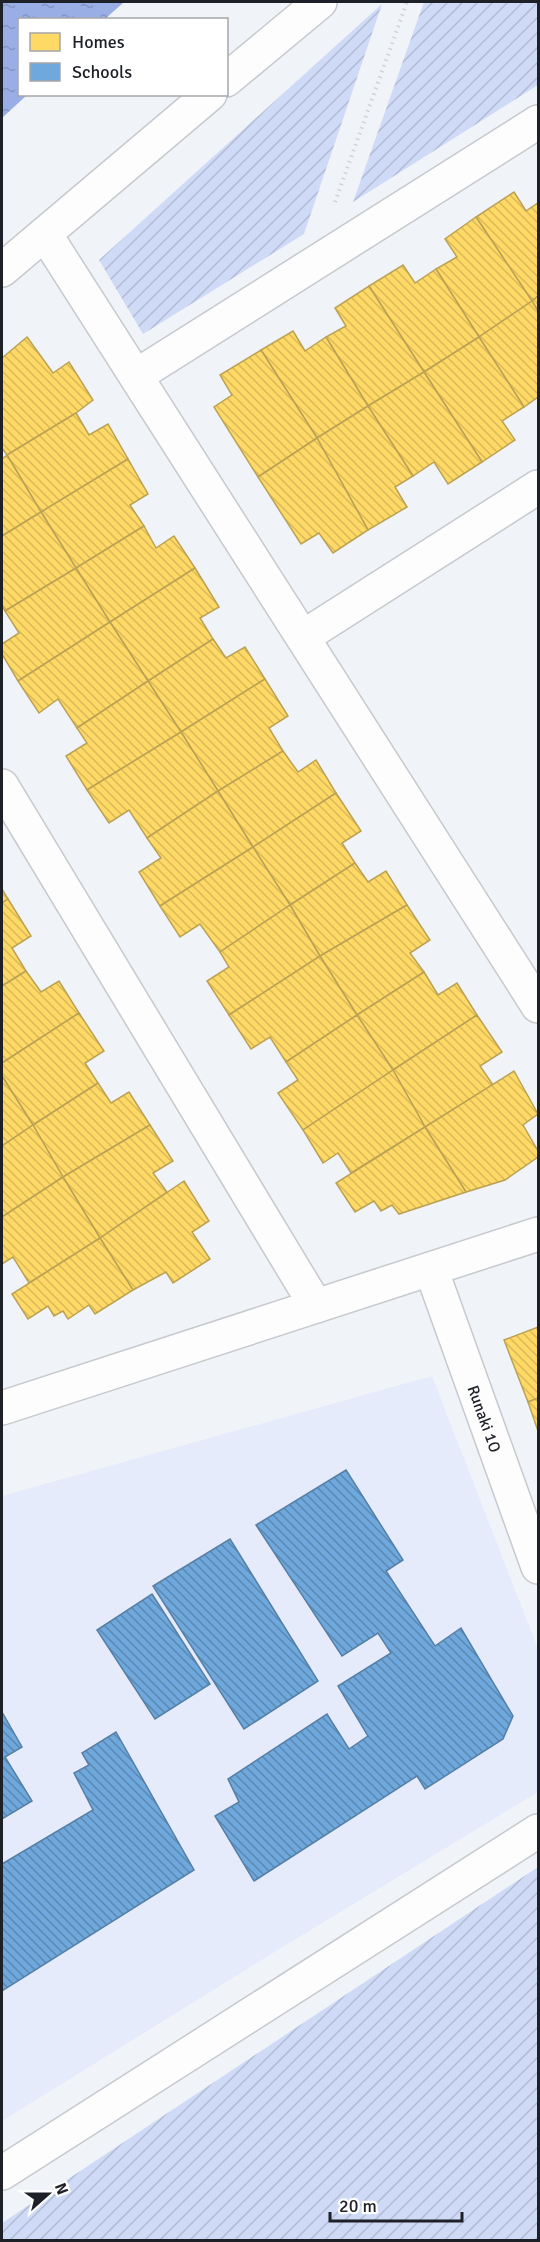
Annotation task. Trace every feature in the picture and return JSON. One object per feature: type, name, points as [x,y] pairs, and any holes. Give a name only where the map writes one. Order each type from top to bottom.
[{"type":"street","points":[[228,78],[320,2]]},
{"type":"street","points":[[2,270],[208,96]]},
{"type":"street","points":[[136,376],[538,122]]},
{"type":"street","points":[[45,234],[538,1006]]},
{"type":"street","points":[[303,637],[538,486]]},
{"type":"street","points":[[2,786],[316,1306]]},
{"type":"street","points":[[5,1400],[316,1306],[538,1234]]},
{"type":"street","name":"Runaki 1O","points":[[430,1269],[538,1567]]},
{"type":"street","points":[[2,2173],[538,1831]]},
{"type":"path","points":[[312,264],[407,2]]},
{"type":"shaded area","points":[[424,2],[538,2],[538,85],[353,202]]},
{"type":"shaded area","points":[[382,4],[304,234],[143,334],[99,260]]},
{"type":"shaded area","points":[[432,1376],[538,1649],[538,1792],[2,2121],[2,1496]]},
{"type":"shaded area","points":[[538,1867],[538,2240],[2,2240],[2,2223]]},
{"type":"water","points":[[2,2],[124,2],[106,18],[18,18],[18,96],[26,96],[2,118]]},
{"type":"building: Homes","points":[[514,192],[526,211],[538,203],[538,296],[532,301],[476,217]]},
{"type":"building: Homes","points":[[476,217],[532,301],[479,337],[436,269],[457,257],[445,239]]},
{"type":"building: Homes","points":[[403,265],[415,283],[436,269],[479,337],[424,372],[369,286]]},
{"type":"building: Homes","points":[[369,286],[424,372],[368,406],[326,337],[346,326],[335,308]]},
{"type":"building: Homes","points":[[538,296],[538,311],[532,301]]},
{"type":"building: Homes","points":[[532,301],[538,311],[538,397],[524,407],[479,337]]},
{"type":"building: Homes","points":[[293,331],[305,351],[326,337],[368,406],[317,438],[261,350]]},
{"type":"building: Homes","points":[[27,337],[53,373],[69,362],[93,400],[7,455],[2,448],[2,358]]},
{"type":"building: Homes","points":[[479,337],[524,407],[502,421],[515,440],[482,462],[424,372]]},
{"type":"building: Homes","points":[[261,350],[317,438],[258,477],[214,407],[232,395],[220,375]]},
{"type":"building: Homes","points":[[424,372],[482,462],[448,484],[434,462],[413,476],[368,406]]},
{"type":"building: Homes","points":[[368,406],[413,476],[395,487],[407,507],[368,530],[317,438]]},
{"type":"building: Homes","points":[[76,413],[89,435],[108,424],[128,459],[41,512],[7,455]]},
{"type":"building: Homes","points":[[317,438],[368,530],[333,553],[319,533],[301,544],[258,477]]},
{"type":"building: Homes","points":[[7,455],[41,512],[2,536],[2,459]]},
{"type":"building: Homes","points":[[128,459],[148,494],[130,505],[144,526],[76,568],[41,512]]},
{"type":"building: Homes","points":[[41,512],[76,568],[5,611],[2,605],[2,536]]},
{"type":"building: Homes","points":[[144,526],[156,548],[174,536],[195,568],[110,622],[76,568]]},
{"type":"building: Homes","points":[[76,568],[110,622],[18,681],[2,654],[2,644],[19,633],[5,611]]},
{"type":"building: Homes","points":[[195,568],[219,607],[200,618],[213,639],[148,681],[110,622]]},
{"type":"building: Homes","points":[[110,622],[148,681],[77,728],[58,699],[39,713],[18,681]]},
{"type":"building: Homes","points":[[213,639],[226,658],[245,647],[265,679],[181,732],[148,681]]},
{"type":"building: Homes","points":[[265,679],[288,716],[269,728],[283,751],[218,791],[181,732]]},
{"type":"building: Homes","points":[[148,681],[181,732],[87,790],[66,756],[87,743],[77,728]]},
{"type":"building: Homes","points":[[181,732],[218,791],[147,838],[129,810],[109,823],[87,790]]},
{"type":"building: Homes","points":[[283,751],[298,772],[316,760],[336,793],[253,847],[218,791]]},
{"type":"building: Homes","points":[[218,791],[253,847],[160,906],[139,872],[161,858],[147,838]]},
{"type":"building: Homes","points":[[336,793],[361,831],[342,843],[355,863],[290,905],[253,847]]},
{"type":"building: Homes","points":[[253,847],[290,905],[220,952],[200,924],[180,937],[160,906]]},
{"type":"building: Homes","points":[[355,863],[368,882],[386,871],[407,905],[320,956],[290,905]]},
{"type":"building: Homes","points":[[2,889],[8,899],[2,903]]},
{"type":"building: Homes","points":[[8,899],[31,936],[12,948],[26,971],[2,986],[2,903]]},
{"type":"building: Homes","points":[[290,905],[320,956],[229,1015],[207,981],[229,967],[220,952]]},
{"type":"building: Homes","points":[[407,905],[430,940],[410,953],[424,972],[357,1015],[320,956]]},
{"type":"building: Homes","points":[[320,956],[357,1015],[286,1062],[270,1037],[251,1049],[229,1015]]},
{"type":"building: Homes","points":[[26,971],[41,992],[59,981],[79,1013],[2,1063],[2,986]]},
{"type":"building: Homes","points":[[424,972],[438,995],[457,983],[477,1015],[393,1070],[357,1015]]},
{"type":"building: Homes","points":[[79,1013],[104,1051],[85,1063],[98,1083],[33,1125],[2,1076],[2,1063]]},
{"type":"building: Homes","points":[[357,1015],[393,1070],[303,1130],[278,1093],[298,1080],[286,1062]]},
{"type":"building: Homes","points":[[477,1015],[502,1052],[480,1066],[493,1085],[425,1127],[393,1070]]},
{"type":"building: Homes","points":[[393,1070],[425,1127],[351,1173],[338,1153],[323,1163],[303,1130]]},
{"type":"building: Homes","points":[[514,1071],[538,1114],[523,1125],[538,1151],[538,1157],[505,1180],[466,1192],[425,1127]]},
{"type":"building: Homes","points":[[2,1076],[33,1125],[2,1146]]},
{"type":"building: Homes","points":[[98,1083],[111,1103],[129,1092],[150,1125],[63,1177],[33,1125]]},
{"type":"building: Homes","points":[[33,1125],[63,1177],[2,1217],[2,1146]]},
{"type":"building: Homes","points":[[150,1125],[173,1161],[153,1173],[167,1192],[100,1238],[63,1177]]},
{"type":"building: Homes","points":[[425,1127],[466,1192],[399,1214],[392,1205],[381,1211],[374,1201],[355,1212],[336,1183]]},
{"type":"building: Homes","points":[[63,1177],[100,1238],[29,1283],[13,1257],[2,1264],[2,1217]]},
{"type":"building: Homes","points":[[184,1181],[209,1221],[192,1232],[210,1259],[173,1283],[166,1272],[133,1290],[100,1238]]},
{"type":"building: Homes","points":[[100,1238],[133,1290],[95,1314],[89,1305],[68,1319],[63,1311],[54,1316],[48,1306],[28,1319],[12,1294]]},
{"type":"building: Homes","points":[[538,1327],[538,1398],[528,1402],[504,1340]]},
{"type":"building: Homes","points":[[538,1398],[538,1431],[528,1402]]},
{"type":"building: Schools","points":[[346,1470],[403,1560],[386,1571],[435,1646],[461,1628],[513,1716],[503,1739],[425,1789],[417,1776],[254,1881],[215,1816],[239,1802],[228,1779],[327,1714],[349,1749],[368,1736],[338,1686],[391,1653],[378,1633],[342,1656],[256,1525]]},
{"type":"building: Schools","points":[[230,1539],[318,1681],[244,1729],[153,1586]]},
{"type":"building: Schools","points":[[152,1594],[210,1684],[155,1719],[97,1630]]},
{"type":"building: Schools","points":[[2,1712],[22,1747],[5,1757],[32,1801],[2,1819]]},
{"type":"building: Schools","points":[[116,1732],[194,1870],[2,1991],[2,1864],[93,1810],[74,1773],[89,1765],[82,1753]]}]
